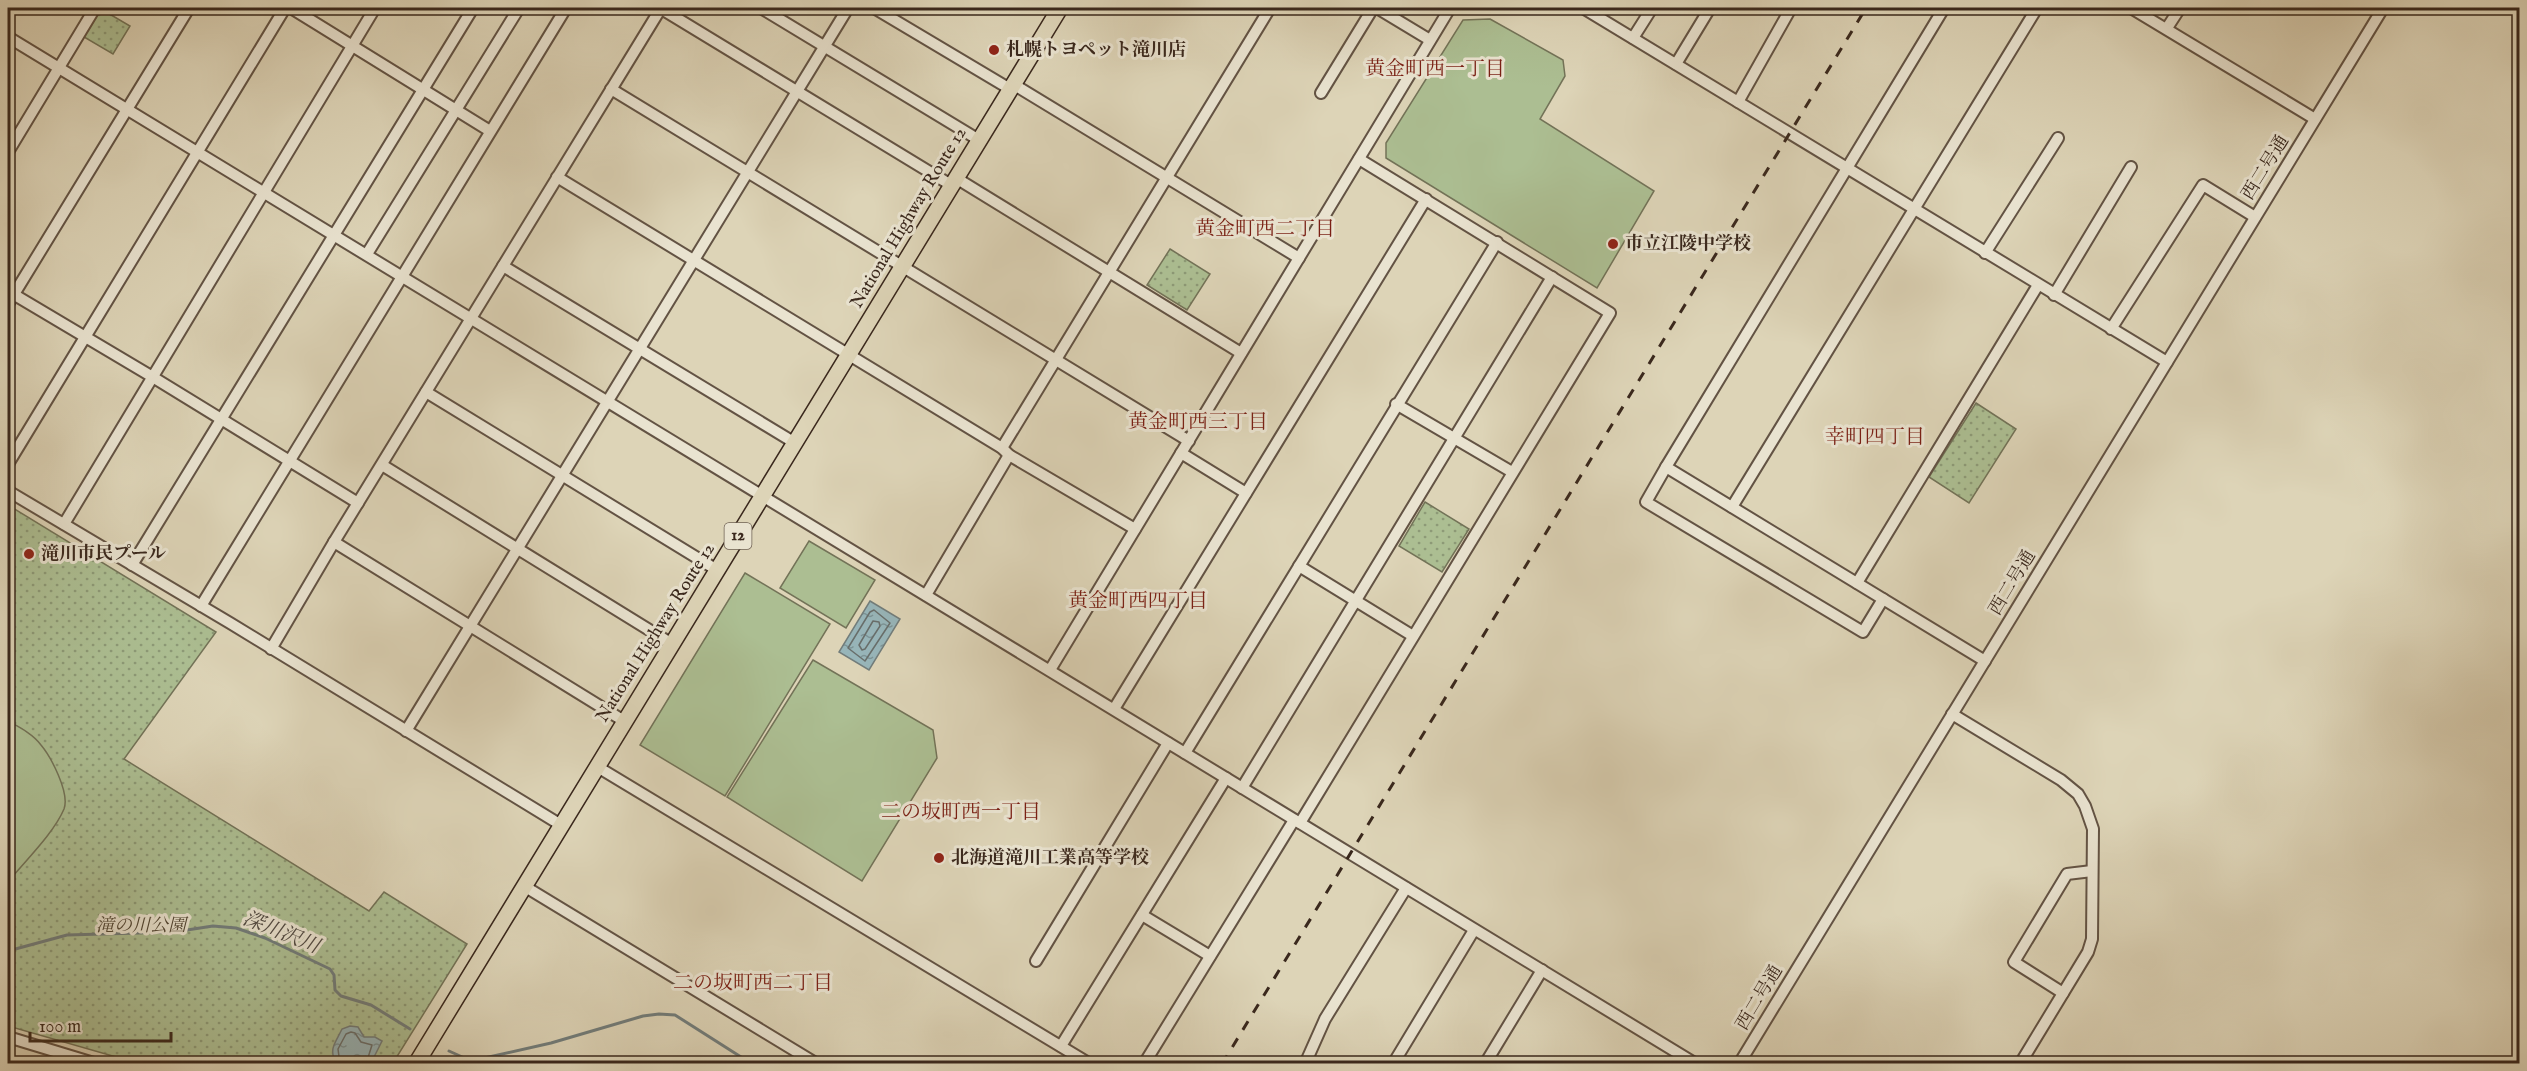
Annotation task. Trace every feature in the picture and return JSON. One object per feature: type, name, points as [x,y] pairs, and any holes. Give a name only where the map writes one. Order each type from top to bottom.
[{"type":"highway","name":"National Highway Route 12","points":[[416,1064],[1060,8]]},
{"type":"street","points":[[8,152],[95,8]]},
{"type":"street","points":[[189,8],[128,110],[9,296],[84,335],[358,503]]},
{"type":"street","points":[[8,464],[84,335],[285,8]]},
{"type":"street","points":[[291,8],[490,130]]},
{"type":"street","points":[[64,524],[151,376],[375,8]]},
{"type":"street","points":[[132,565],[473,8]]},
{"type":"street","points":[[367,254],[519,8]]},
{"type":"street","points":[[201,606],[566,8]]},
{"type":"street","points":[[271,649],[661,8],[1242,353]]},
{"type":"street","points":[[761,8],[979,140]]},
{"type":"street","points":[[406,731],[848,8]]},
{"type":"street","points":[[874,8],[1167,177],[1299,258]]},
{"type":"street","points":[[926,595],[1056,360],[1270,8]]},
{"type":"street","points":[[1321,93],[1375,8],[1430,40]]},
{"type":"street","points":[[1050,670],[1450,8]]},
{"type":"street","points":[[1583,8],[2167,362]]},
{"type":"street","points":[[1633,38],[1652,8]]},
{"type":"street","points":[[1676,64],[1710,8]]},
{"type":"street","points":[[1738,102],[1791,8]]},
{"type":"street","points":[[1883,599],[1863,632],[1646,502],[1944,8]]},
{"type":"street","points":[[1732,507],[2037,8]]},
{"type":"street","points":[[2131,8],[2315,119]]},
{"type":"street","points":[[2167,28],[2180,8]]},
{"type":"street","name":"西二号通","points":[[1739,1064],[2383,8]]},
{"type":"street","points":[[8,37],[1696,1064]]},
{"type":"street","points":[[611,89],[1189,441]]},
{"type":"street","points":[[1985,253],[2058,138]]},
{"type":"street","points":[[1144,1064],[1413,636],[1610,313],[1359,159]]},
{"type":"street","points":[[2054,295],[2131,167]]},
{"type":"street","points":[[557,177],[1135,529]]},
{"type":"street","points":[[2111,329],[2202,185],[2254,217]]},
{"type":"street","points":[[1114,710],[1426,199]]},
{"type":"street","points":[[1185,753],[1497,242]]},
{"type":"street","points":[[502,266],[795,443]]},
{"type":"street","points":[[1242,788],[1552,277]]},
{"type":"street","points":[[1857,583],[2038,285]]},
{"type":"street","points":[[426,392],[717,570]]},
{"type":"street","points":[[1396,404],[1512,472]]},
{"type":"street","points":[[1181,453],[1246,493]]},
{"type":"street","points":[[381,465],[672,644]]},
{"type":"street","points":[[1666,467],[1985,661]]},
{"type":"street","points":[[8,491],[561,825]]},
{"type":"street","points":[[334,542],[624,721]]},
{"type":"street","points":[[1299,566],[1413,636]]},
{"type":"street","points":[[1952,714],[2061,780],[2078,795],[2093,829],[2092,939],[2088,952],[2020,1064]]},
{"type":"street","points":[[1036,960],[1168,743]]},
{"type":"street","points":[[596,766],[1090,1064]]},
{"type":"street","points":[[1061,1046],[1226,778]]},
{"type":"street","points":[[2063,993],[2014,962],[2067,874],[2092,871]]},
{"type":"street","points":[[524,886],[817,1064]]},
{"type":"street","points":[[1305,1064],[1325,1019],[1406,888]]},
{"type":"street","points":[[1142,915],[1210,956]]},
{"type":"street","points":[[1393,1064],[1474,930]]},
{"type":"street","points":[[1485,1064],[1542,970]]},
{"type":"street","points":[[8,1037],[97,1064]]},
{"type":"green space","points":[[101,9],[130,26],[113,54],[84,37]]},
{"type":"green space","points":[[1490,19],[1563,60],[1565,76],[1540,119],[1654,191],[1597,288],[1386,158],[1386,143],[1463,20]]},
{"type":"green space","points":[[1170,249],[1210,274],[1187,310],[1147,285]]},
{"type":"green space","points":[[1976,403],[2016,429],[1969,503],[1929,477]]},
{"type":"green space","points":[[1425,502],[1469,529],[1442,572],[1399,546]]},
{"type":"green space","name":"滝の川公園","points":[[8,505],[216,632],[124,759],[369,911],[384,892],[467,944],[393,1063],[137,1063],[8,1026]]},
{"type":"green space","points":[[809,541],[875,580],[846,628],[780,588]]},
{"type":"green space","points":[[745,573],[830,624],[725,796],[640,745]]},
{"type":"green space","points":[[813,660],[933,730],[937,758],[862,881],[727,797]]},
{"type":"green space","points":[[8,721],[38,741],[59,776],[65,802],[64,809],[53,828],[8,882]]},
{"type":"water","points":[[870,601],[900,619],[869,670],[839,652]]},
{"type":"water","points":[[350,1026],[358,1027],[364,1037],[375,1037],[382,1041],[371,1063],[336,1063],[333,1054],[334,1046],[342,1029]]},
{"type":"waterway","name":"深川沢川","points":[[8,951],[67,935],[174,932],[213,926],[236,928],[265,938],[330,969],[334,975],[335,990],[341,996],[371,1005],[410,1029]]},
{"type":"waterway","name":"深川沢川","points":[[449,1051],[471,1061],[551,1043],[643,1016],[659,1014],[675,1015],[752,1064]]},
{"type":"railway","points":[[1222,1064],[1866,8]]},
{"type":"place","name":"札幌トヨペット滝川店","points":[[994,50]]},
{"type":"place","name":"市立江陵中学校","points":[[1613,244]]},
{"type":"place","name":"滝川市民プール","points":[[29,554]]},
{"type":"place","name":"北海道滝川工業高等学校","points":[[939,858]]},
{"type":"district","name":"黄金町西一丁目","points":[[1435,69]]},
{"type":"district","name":"黄金町西二丁目","points":[[1265,229]]},
{"type":"district","name":"黄金町西三丁目","points":[[1198,422]]},
{"type":"district","name":"幸町四丁目","points":[[1875,437]]},
{"type":"district","name":"黄金町西四丁目","points":[[1138,601]]},
{"type":"district","name":"二の坂町西一丁目","points":[[961,812]]},
{"type":"district","name":"二の坂町西二丁目","points":[[753,983]]}]
